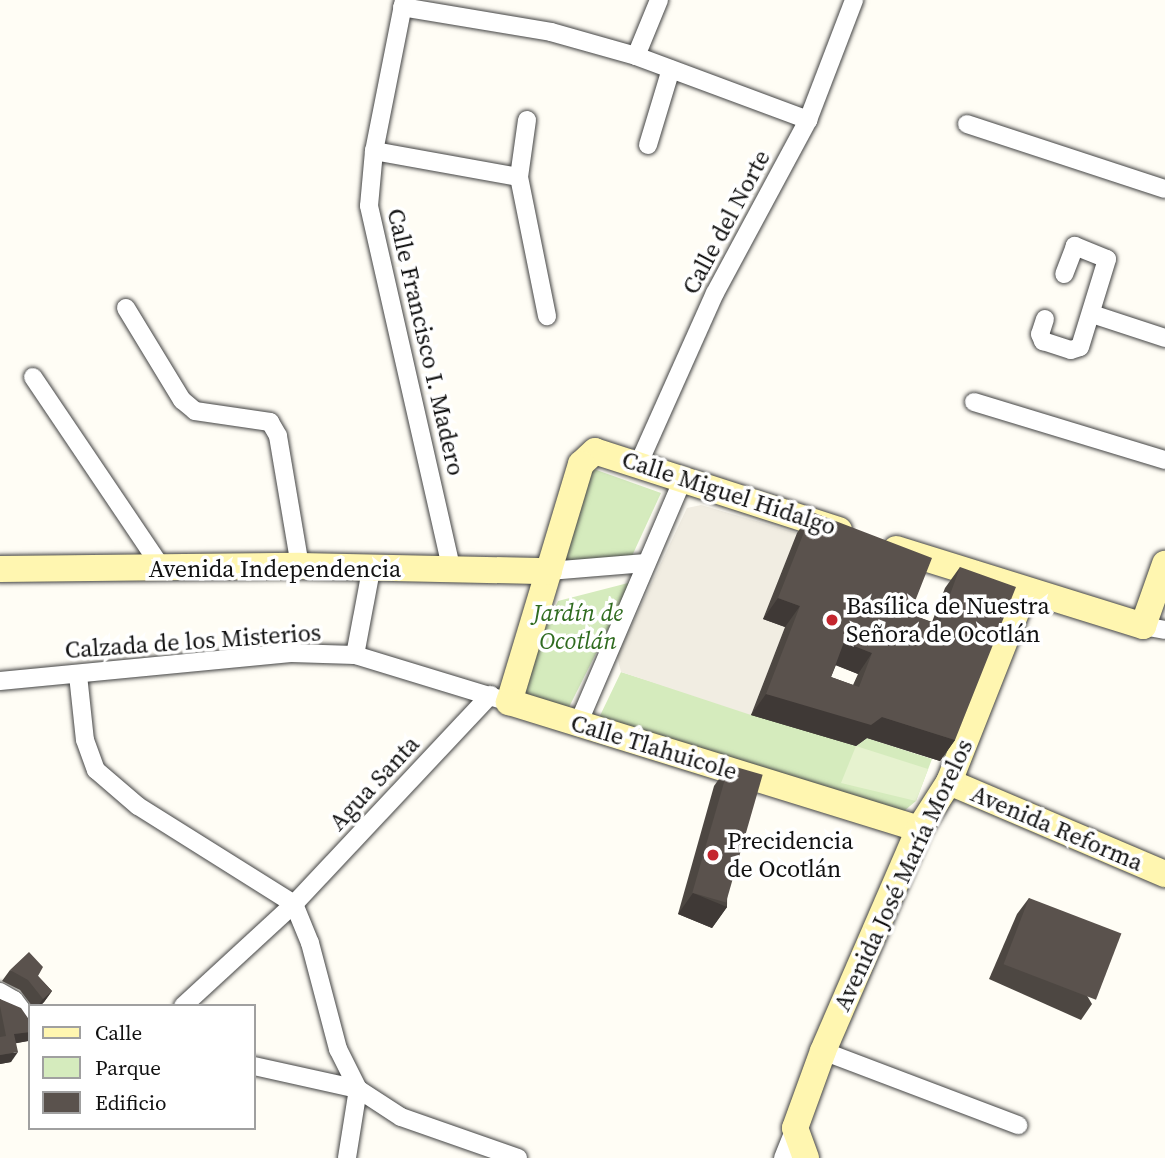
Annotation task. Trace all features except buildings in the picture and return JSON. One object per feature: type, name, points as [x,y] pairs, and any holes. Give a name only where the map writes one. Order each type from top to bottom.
[{"type":"street","points":[[636,56],[659,0]]},
{"type":"street","name":"Calle del Norte","points":[[638,465],[715,293],[808,120],[854,0]]},
{"type":"street","points":[[403,4],[551,32],[636,56],[808,120]]},
{"type":"street","name":"Calle Francisco I. Madero","points":[[403,4],[374,151],[369,206],[452,570]]},
{"type":"street","points":[[648,145],[671,69]]},
{"type":"street","points":[[527,120],[519,177],[547,316]]},
{"type":"street","points":[[967,124],[1165,189]]},
{"type":"street","points":[[374,151],[519,177]]},
{"type":"street","points":[[1045,319],[1040,339],[1076,351],[1092,314],[1107,259],[1075,246],[1064,274]]},
{"type":"street","points":[[126,308],[182,400],[195,411],[270,422],[278,436],[300,566]]},
{"type":"street","points":[[1092,314],[1165,338]]},
{"type":"street","points":[[33,377],[162,568]]},
{"type":"street","points":[[974,401],[1165,460]]},
{"type":"street","name":"Calle Miguel Hidalgo","points":[[550,571],[581,464],[595,451],[684,477],[1024,593],[1154,628]]},
{"type":"street","points":[[578,724],[684,477]]},
{"type":"street","points":[[500,699],[550,571],[646,563]]},
{"type":"street","points":[[1154,628],[1165,564]]},
{"type":"street","name":"Avenida Independencia","points":[[0,569],[300,566],[372,570],[550,571]]},
{"type":"street","points":[[355,655],[372,570]]},
{"type":"street","name":"Avenida José María Morelos","points":[[795,1128],[823,1051],[919,829],[949,782],[1024,593]]},
{"type":"street","name":"Calzada de los Misterios","points":[[0,681],[291,653],[355,655],[500,699]]},
{"type":"street","points":[[78,675],[85,740],[96,770],[138,806],[294,904],[310,943],[338,1049],[358,1089],[347,1158]]},
{"type":"street","name":"Calle Tlahuicole","points":[[500,699],[919,829]]},
{"type":"street","name":"Agua Santa","points":[[185,1004],[294,904],[500,699]]},
{"type":"street","name":"Avenida Reforma","points":[[949,782],[1165,874]]},
{"type":"street","points":[[0,992],[14,1000],[28,1019]]},
{"type":"street","points":[[823,1051],[1017,1125]]},
{"type":"street","points":[[256,1066],[358,1089],[401,1117],[518,1158]]},
{"type":"street","points":[[783,1158],[795,1128]]},
{"type":"street","points":[[795,1128],[806,1158]]},
{"type":"green space","points":[[591,468],[661,493],[632,556],[559,562]]},
{"type":"green space","name":"Jardín de Ocotlán","points":[[632,582],[565,715],[512,701],[558,601]]},
{"type":"green space","points":[[621,672],[856,746],[867,738],[932,759],[916,801],[898,816],[596,724]]},
{"type":"green space","points":[[856,746],[928,769],[916,801],[841,783]]},
{"type":"shaded area","points":[[701,505],[797,533],[764,619],[785,627],[751,715],[621,672],[617,656],[687,508]]},
{"type":"place","name":"Basílica de Nuestra Señora de Ocotlán","points":[[832,620]]},
{"type":"place","name":"Precidencia de Ocotlán","points":[[713,855]]}]
